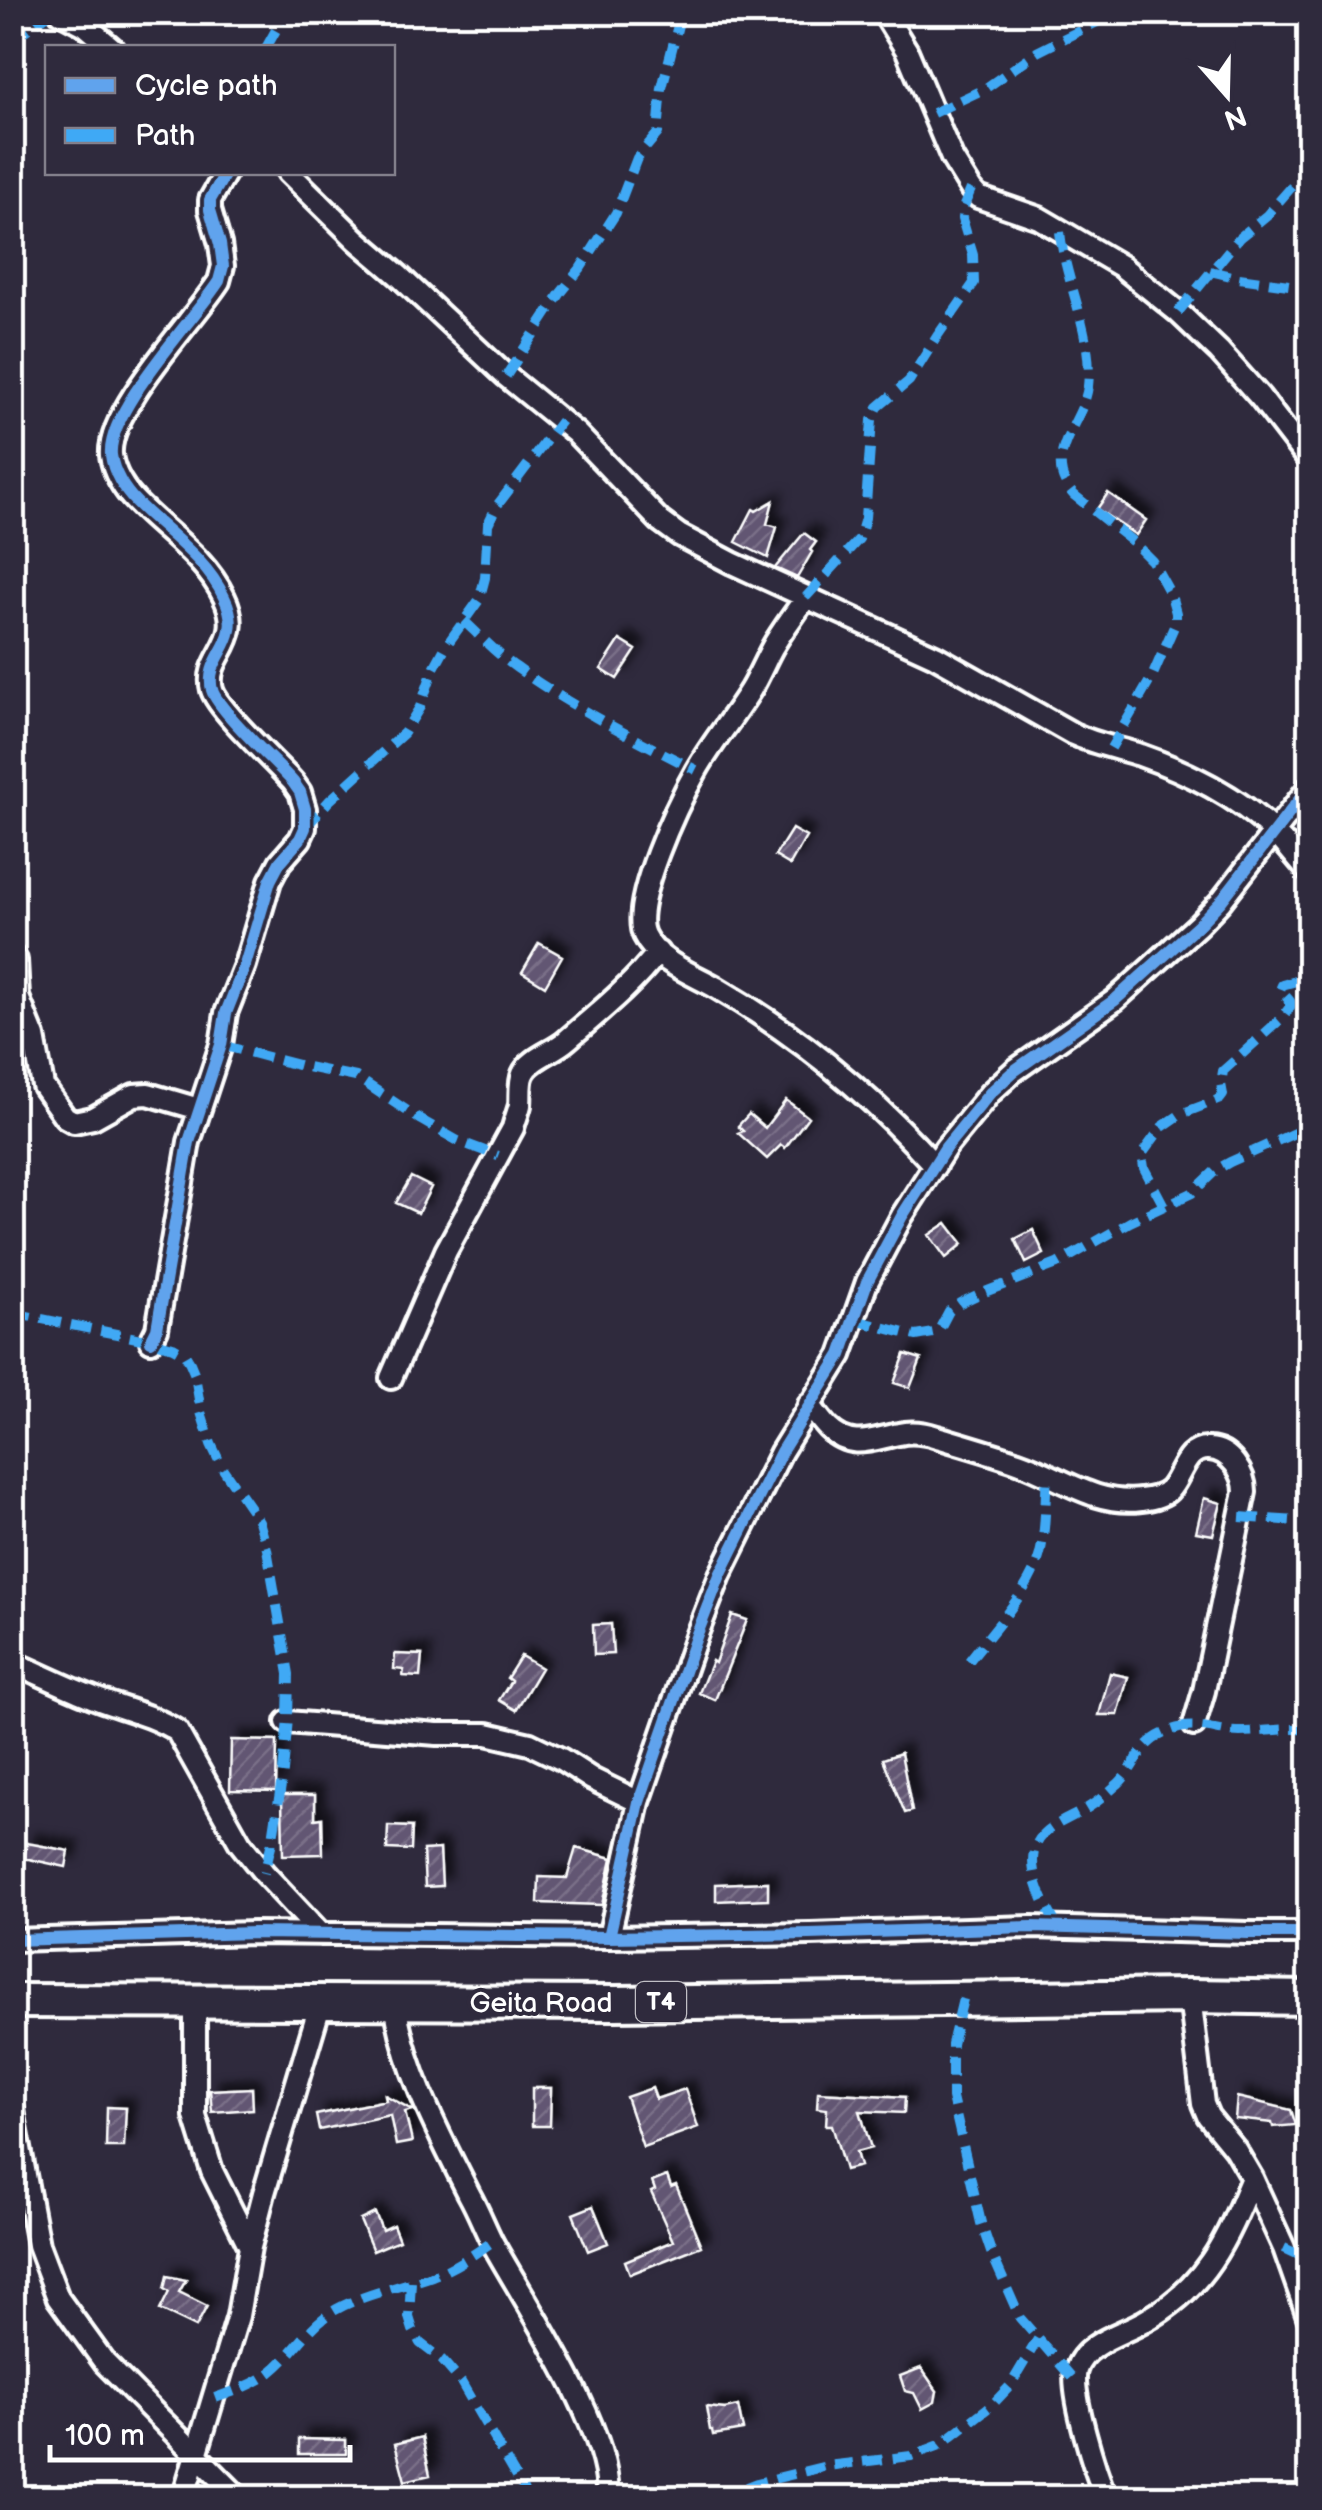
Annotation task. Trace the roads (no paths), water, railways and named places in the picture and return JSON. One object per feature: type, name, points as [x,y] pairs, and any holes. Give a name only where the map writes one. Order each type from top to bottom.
[{"type":"highway","name":"Geita Road","points":[[12,2001],[615,2003],[1310,1998]]},
{"type":"street","points":[[60,12],[85,25],[108,45]]},
{"type":"street","points":[[883,12],[907,51],[952,158],[978,197],[1039,218],[1121,266],[1219,351],[1260,396],[1310,462]]},
{"type":"street","points":[[151,1340],[157,1329],[189,1142],[221,1045],[226,1013],[270,881],[305,828],[300,792],[214,697],[210,673],[231,633],[226,599],[196,558],[135,502],[124,488],[111,454],[116,430],[130,403],[219,281],[222,255],[210,200],[224,175]]},
{"type":"street","points":[[291,175],[506,376],[576,432],[660,520],[680,535],[732,563],[935,656],[1073,734],[1139,755],[1192,778],[1229,798],[1273,831],[1310,874]]},
{"type":"street","points":[[806,598],[696,770],[652,870],[640,920],[643,933],[668,961],[780,1028],[826,1062],[899,1126],[935,1166]]},
{"type":"street","points":[[609,1936],[639,1802],[720,1575],[781,1452],[841,1355],[867,1282],[902,1216],[946,1147],[990,1094],[1014,1072],[1115,1000],[1198,925],[1310,786]]},
{"type":"street","points":[[392,1378],[446,1250],[513,1128],[524,1071],[569,1039],[618,996],[658,952]]},
{"type":"street","points":[[12,955],[16,960],[18,997],[34,1037],[42,1086],[65,1117],[74,1122],[93,1118],[134,1095],[148,1094],[198,1109]]},
{"type":"street","points":[[809,1404],[829,1429],[856,1444],[917,1432],[1020,1462],[1081,1492],[1107,1499],[1138,1501],[1160,1496],[1171,1488],[1186,1458],[1204,1448],[1226,1456],[1245,1480],[1245,1492],[1194,1726]]},
{"type":"street","points":[[12,1662],[177,1731],[240,1843],[320,1934]]},
{"type":"street","points":[[288,1722],[437,1734],[488,1734],[530,1744],[639,1802]]},
{"type":"street","points":[[12,1940],[254,1933],[810,1934],[1032,1927],[1310,1933]]},
{"type":"street","points":[[1190,1996],[1203,2104],[1252,2178],[1284,2248],[1310,2322]]},
{"type":"street","points":[[194,2002],[195,2116],[212,2171],[250,2247]]},
{"type":"street","points":[[183,2498],[238,2316],[250,2247],[321,2002]]},
{"type":"street","points":[[395,2002],[416,2079],[443,2144],[580,2401],[600,2448],[607,2498]]},
{"type":"street","points":[[12,2106],[38,2245],[58,2298],[105,2363],[239,2498]]},
{"type":"street","points":[[1106,2498],[1085,2432],[1076,2369],[1091,2350],[1141,2324],[1195,2283],[1226,2239],[1252,2178]]}]
